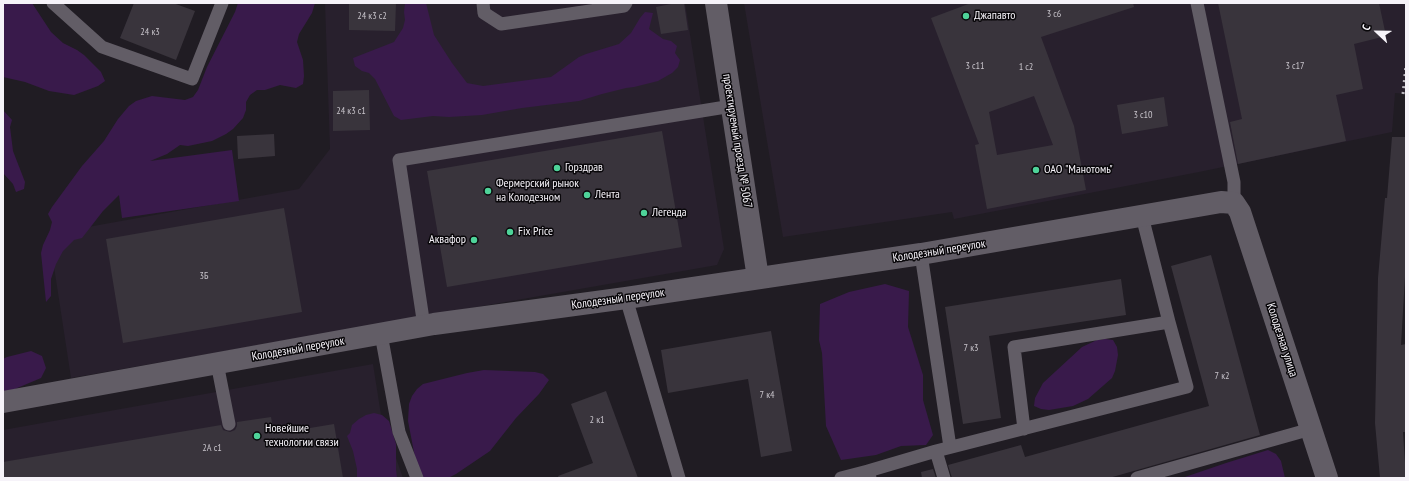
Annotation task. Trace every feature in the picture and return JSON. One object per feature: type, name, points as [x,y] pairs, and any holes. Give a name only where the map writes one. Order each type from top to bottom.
[{"type":"street","name":"проектируемый проезд № 5067","points":[[716,3],[758,278]]},
{"type":"street","name":"Колодезный переулок","points":[[3,402],[424,326],[626,298],[921,254],[1221,202],[1234,203]]},
{"type":"street","name":"Колодезная улица","points":[[1234,203],[1240,212],[1328,478]]},
{"type":"lane","points":[[53,3],[102,47],[192,79],[222,3]]},
{"type":"lane","points":[[482,3],[484,13],[501,24],[624,6],[626,3]]},
{"type":"lane","points":[[1197,3],[1234,182],[1234,203]]},
{"type":"lane","points":[[424,326],[399,160],[732,106]]},
{"type":"lane","points":[[841,478],[869,475],[950,447],[1187,387],[1142,216]]},
{"type":"lane","points":[[921,254],[950,447]]},
{"type":"lane","points":[[626,298],[679,478]]},
{"type":"lane","points":[[1024,429],[1014,347],[1169,322]]},
{"type":"lane","points":[[381,334],[399,432],[417,478]]},
{"type":"lane","points":[[217,363],[228,424]]},
{"type":"lane","points":[[1137,478],[1311,429]]},
{"type":"lane","points":[[936,451],[944,478]]},
{"type":"shaded area","points":[[3,3],[32,3],[51,32],[63,43],[84,55],[101,72],[105,81],[98,86],[74,95],[49,91],[25,82],[3,77]]},
{"type":"shaded area","points":[[238,3],[315,3],[312,13],[299,34],[297,42],[303,60],[303,84],[296,88],[280,85],[265,90],[257,90],[250,95],[246,102],[246,110],[243,118],[226,134],[212,141],[188,146],[180,145],[167,154],[150,161],[232,150],[239,201],[122,218],[119,195],[103,211],[82,238],[74,240],[63,251],[56,264],[51,279],[51,296],[46,302],[41,253],[52,222],[48,214],[52,207],[82,166],[104,141],[118,119],[129,106],[136,101],[152,96],[185,100],[193,97],[198,90],[207,67],[235,12]]},
{"type":"shaded area","points":[[325,3],[685,3],[724,249],[717,265],[71,378],[49,234],[299,189],[330,149]]},
{"type":"shaded area","points":[[405,3],[426,3],[434,35],[467,83],[483,86],[551,77],[579,57],[619,44],[631,33],[645,12],[653,13],[649,29],[663,39],[671,41],[677,46],[675,53],[680,60],[678,67],[672,73],[658,81],[579,101],[522,108],[482,115],[449,117],[433,116],[401,120],[394,116],[375,79],[369,73],[362,71],[355,66],[353,58],[394,42],[403,28],[405,20]]},
{"type":"shaded area","points":[[744,3],[1406,3],[1406,94],[1395,93],[1392,132],[1199,172],[954,219],[952,212],[783,237]]},
{"type":"shaded area","points":[[3,110],[12,120],[10,127],[13,151],[25,182],[24,189],[16,192],[13,184],[3,173]]},
{"type":"shaded area","points":[[885,284],[909,291],[908,327],[923,375],[923,400],[933,435],[926,445],[901,446],[876,455],[841,460],[826,426],[822,353],[819,340],[820,304],[849,292]]},
{"type":"shaded area","points":[[1097,340],[1113,340],[1117,347],[1118,355],[1112,378],[1088,399],[1073,406],[1049,410],[1034,406],[1035,398],[1043,383],[1082,347]]},
{"type":"shaded area","points":[[31,351],[42,356],[46,368],[41,378],[3,394],[3,359]]},
{"type":"shaded area","points":[[373,364],[381,415],[403,478],[3,478],[3,430]]},
{"type":"shaded area","points":[[484,370],[535,372],[543,374],[549,380],[539,394],[516,418],[490,451],[448,478],[419,478],[408,421],[409,404],[412,396],[423,384]]},
{"type":"shaded area","points":[[374,413],[382,415],[389,421],[396,444],[397,478],[357,478],[357,469],[353,451],[347,436],[350,433],[352,425],[359,419]]},
{"type":"shaded area","points":[[1268,450],[1276,454],[1281,461],[1285,478],[1182,478],[1226,463]]},
{"type":"building","points":[[134,3],[173,3],[195,11],[176,60],[120,38]]},
{"type":"building","points":[[349,3],[396,3],[395,31],[349,30]]},
{"type":"building","points":[[684,3],[688,30],[661,34],[656,7]]},
{"type":"building","points":[[971,3],[1133,3],[1134,7],[1041,37],[1074,126],[1086,190],[987,209],[975,145],[979,144],[931,18]],"holes":[[[1034,96],[1053,145],[997,155],[989,112]]]},
{"type":"building","points":[[1218,3],[1379,3],[1386,36],[1354,44],[1363,89],[1336,95],[1346,141],[1238,164],[1230,122],[1242,119]]},
{"type":"building","points":[[369,90],[370,130],[333,131],[333,91]]},
{"type":"building","points":[[1164,97],[1168,126],[1122,134],[1117,105]]},
{"type":"building","points":[[662,131],[682,247],[447,287],[427,171]]},
{"type":"building","points":[[274,134],[275,156],[238,159],[237,136]]},
{"type":"building","points":[[1392,137],[1406,137],[1406,260],[1401,345],[1406,344],[1406,432],[1403,432],[1406,478],[1380,478],[1375,423],[1378,278]]},
{"type":"building","points":[[284,208],[302,312],[123,343],[106,239]]},
{"type":"building","points":[[1211,255],[1260,435],[1109,478],[952,478],[948,465],[1021,445],[1025,457],[1209,406],[1171,266]]},
{"type":"building","points":[[1121,279],[1126,315],[989,336],[1001,418],[963,424],[945,307]]},
{"type":"building","points":[[771,331],[792,451],[761,457],[748,379],[668,393],[661,350]]},
{"type":"building","points":[[606,391],[638,478],[559,478],[558,476],[593,463],[571,404]]},
{"type":"building","points":[[271,417],[274,434],[334,424],[343,478],[3,478],[3,462],[221,425],[223,430],[230,432],[235,430],[237,422]]},
{"type":"building","points":[[933,469],[936,478],[922,478],[921,472]]},
{"type":"railway","points":[[1403,94],[1406,65]]},
{"type":"place","name":"Джапавто","points":[[966,16]]},
{"type":"place","name":"Горздрав","points":[[557,168]]},
{"type":"place","name":"ОАО \"Манотомь\"","points":[[1036,170]]},
{"type":"place","name":"Фермерский рынок на Колодезном","points":[[488,191]]},
{"type":"place","name":"Лента","points":[[587,195]]},
{"type":"place","name":"Легенда","points":[[644,213]]},
{"type":"place","name":"Fix Price","points":[[510,232]]},
{"type":"place","name":"Аквафор","points":[[474,240]]},
{"type":"place","name":"Новейшие технологии связи","points":[[257,436]]}]
